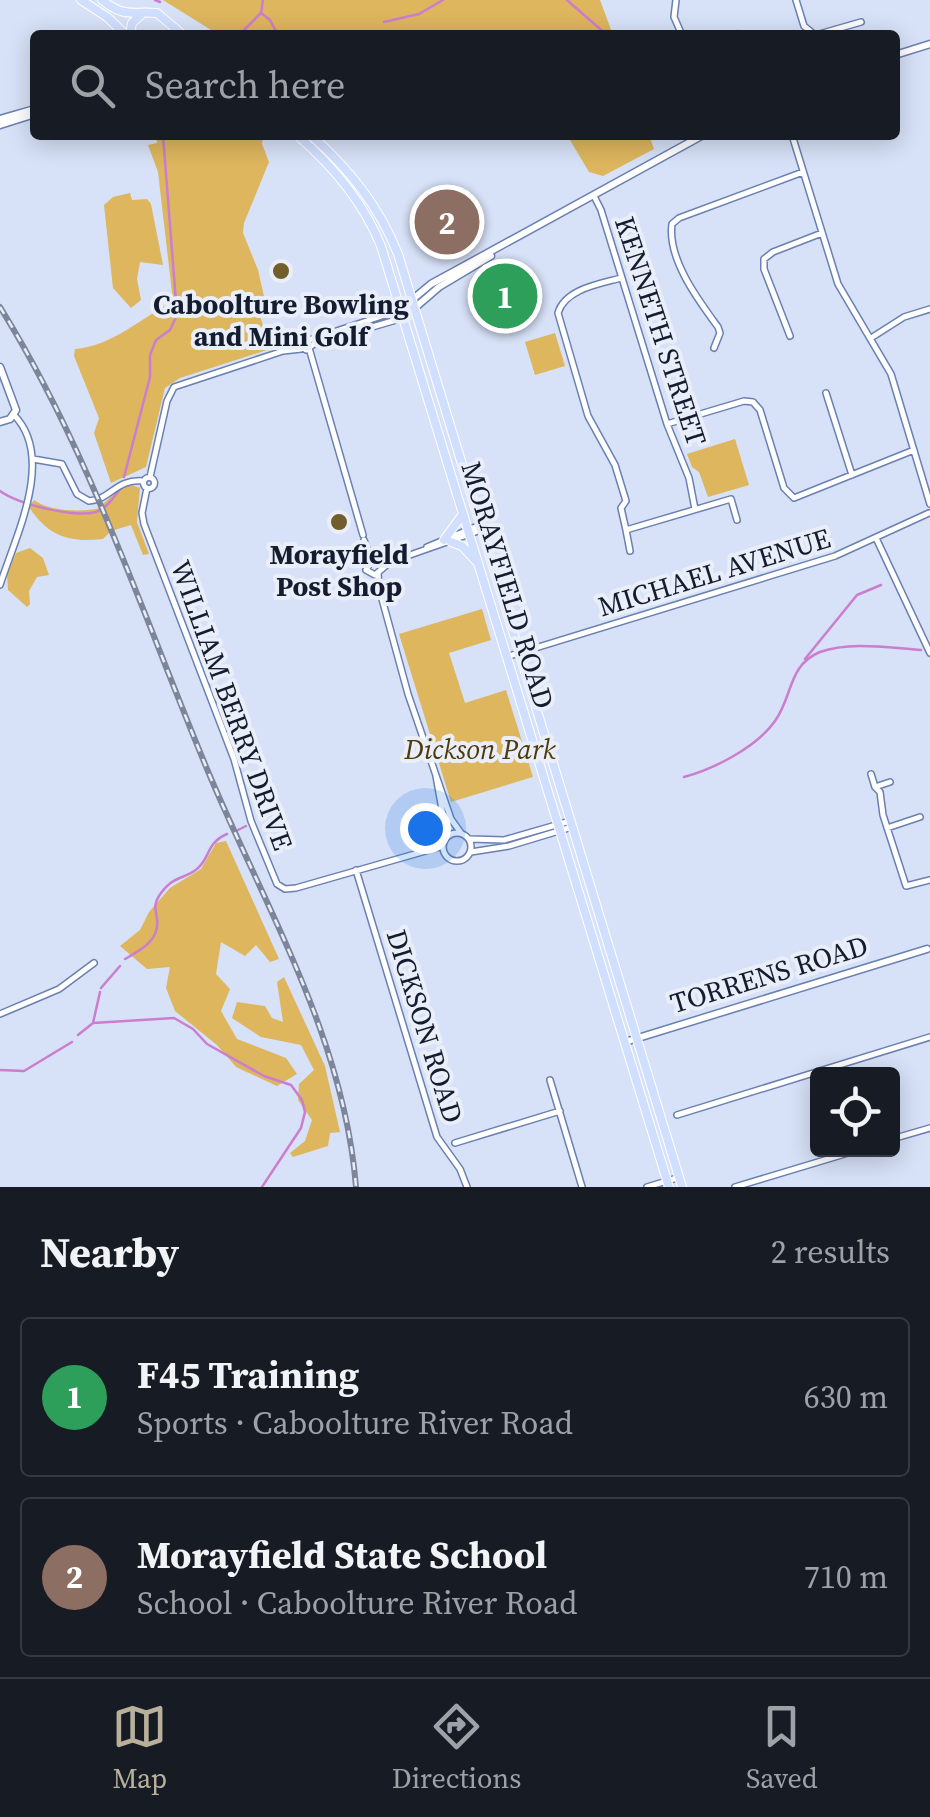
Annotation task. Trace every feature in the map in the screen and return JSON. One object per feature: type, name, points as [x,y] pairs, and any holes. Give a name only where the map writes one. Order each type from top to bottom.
[{"type":"main road","points":[[80,0],[122,30]]},
{"type":"main road","points":[[102,0],[120,12],[157,13],[179,30]]},
{"type":"main road","points":[[130,30],[142,14]]},
{"type":"main road","points":[[170,22],[171,30]]},
{"type":"main road","points":[[900,53],[930,44]]},
{"type":"main road","points":[[0,122],[30,113]]},
{"type":"main road","name":"MORAYFIELD ROAD","points":[[302,140],[343,180],[368,218],[402,314],[668,1184]]},
{"type":"main road","name":"MORAYFIELD ROAD","points":[[316,140],[345,168],[375,207],[398,254],[681,1182]]},
{"type":"main road","points":[[402,314],[431,284],[694,140]]},
{"type":"main road","points":[[402,314],[415,310],[439,287],[499,249]]},
{"type":"main road","points":[[0,367],[16,404],[14,415],[0,422]]},
{"type":"main road","points":[[463,514],[447,541],[462,546],[478,563]]},
{"type":"main road","name":"TORRENS ROAD","points":[[624,1042],[929,948]]},
{"type":"street","points":[[676,0],[674,17],[680,30]]},
{"type":"street","points":[[796,0],[804,26],[809,30]]},
{"type":"street","points":[[833,30],[861,22]]},
{"type":"street","points":[[793,140],[838,284],[891,374],[930,505],[929,514]]},
{"type":"street","points":[[714,348],[720,334],[718,328],[686,283],[671,234],[672,224],[803,172]]},
{"type":"street","name":"KENNETH STREET","points":[[594,196],[667,424],[690,478],[695,509]]},
{"type":"street","points":[[790,336],[764,270],[764,259],[822,234]]},
{"type":"street","points":[[621,278],[576,292],[563,301],[558,313],[588,416],[615,465],[626,501],[621,508],[630,550]]},
{"type":"street","points":[[871,338],[904,317],[930,309]]},
{"type":"street","name":"WILLIAM BERRY DRIVE","points":[[402,314],[174,388],[167,401],[142,513],[234,758],[251,821],[274,878],[282,888],[292,889],[443,846]]},
{"type":"street","points":[[305,346],[375,568],[408,694],[451,819],[470,839],[508,840],[558,828]]},
{"type":"street","points":[[826,393],[852,476]]},
{"type":"street","points":[[667,424],[752,402],[760,410],[784,488],[789,496],[799,498],[914,450]]},
{"type":"street","points":[[0,585],[28,495],[33,459],[26,428],[14,415]]},
{"type":"street","points":[[33,459],[62,464],[78,494],[89,501],[100,500],[122,483],[147,482]]},
{"type":"street","points":[[626,530],[731,499],[737,520]]},
{"type":"street","name":"MICHAEL AVENUE","points":[[506,657],[835,556],[929,514]]},
{"type":"street","points":[[375,568],[480,527]]},
{"type":"street","points":[[876,538],[930,653]]},
{"type":"street","points":[[436,773],[445,855],[456,861],[471,852],[510,846],[571,824]]},
{"type":"street","points":[[871,774],[882,796],[887,828],[906,886],[930,880]]},
{"type":"street","points":[[875,787],[890,782]]},
{"type":"street","points":[[887,828],[920,818]]},
{"type":"street","points":[[446,837],[461,833]]},
{"type":"street","points":[[470,839],[471,852]]},
{"type":"street","name":"DICKSON ROAD","points":[[356,870],[437,1136],[460,1169],[467,1187]]},
{"type":"street","points":[[0,1014],[59,989],[94,963]]},
{"type":"street","points":[[677,1115],[930,1037]]},
{"type":"street","points":[[550,1080],[581,1186],[571,1187]]},
{"type":"street","points":[[455,1143],[560,1111]]},
{"type":"street","points":[[900,1137],[930,1128]]},
{"type":"street","points":[[735,1187],[835,1157]]},
{"type":"street","points":[[647,1187],[681,1182]]},
{"type":"green space","points":[[163,0],[600,0],[611,30],[211,30]]},
{"type":"green space","points":[[157,140],[263,140],[269,162],[243,233],[258,270],[265,301],[259,312],[270,349],[180,378],[165,388],[146,467],[111,483],[94,433],[99,418],[74,356],[75,349],[102,343],[173,301],[158,172],[148,145]]},
{"type":"green space","points":[[570,140],[651,140],[654,149],[603,176],[589,172]]},
{"type":"green space","points":[[130,193],[132,200],[147,199],[151,204],[163,265],[140,262],[137,279],[141,300],[131,308],[113,288],[104,205],[113,197]]},
{"type":"green space","points":[[555,333],[565,366],[535,375],[525,342]]},
{"type":"green space","points":[[735,439],[749,485],[708,497],[687,454]]},
{"type":"green space","points":[[121,488],[140,488],[137,522],[149,554],[143,555],[131,525],[111,531],[103,539],[80,540],[52,531],[29,507],[34,500],[64,510],[97,509]]},
{"type":"green space","points":[[30,548],[43,558],[49,575],[37,577],[29,591],[27,607],[8,590],[7,574],[16,553]]},
{"type":"green space","name":"Dickson Park","points":[[482,609],[491,640],[449,653],[465,703],[506,690],[533,777],[451,802],[399,634]]},
{"type":"green space","points":[[226,841],[279,959],[270,962],[256,945],[245,956],[221,942],[216,974],[230,989],[221,1011],[237,1039],[286,1058],[297,1074],[277,1086],[236,1067],[217,1045],[175,1011],[166,988],[170,967],[147,969],[120,946],[140,930],[149,912],[170,888],[201,869],[216,843]]},
{"type":"green space","points":[[284,977],[325,1066],[340,1132],[330,1133],[328,1146],[293,1157],[290,1153],[305,1141],[312,1120],[298,1100],[299,1084],[314,1070],[301,1045],[261,1037],[232,1018],[237,1002],[265,1006],[272,1018],[283,1022],[277,982]]},
{"type":"waterway","points":[[155,0],[160,2]]},
{"type":"waterway","points":[[261,13],[263,0]]},
{"type":"waterway","points":[[384,22],[419,14],[443,0]]},
{"type":"waterway","points":[[567,0],[601,30]]},
{"type":"waterway","points":[[244,30],[261,13],[275,30]]},
{"type":"waterway","points":[[124,477],[150,377],[150,355],[156,340],[170,330],[177,315],[163,140]]},
{"type":"waterway","points":[[0,491],[46,509],[86,513],[103,508],[120,489]]},
{"type":"waterway","points":[[805,659],[857,595],[881,585]]},
{"type":"waterway","points":[[684,777],[721,763],[767,731],[781,711],[796,673],[820,652],[857,646],[921,650]]},
{"type":"waterway","points":[[238,830],[246,826]]},
{"type":"waterway","points":[[125,959],[143,948],[156,933],[156,902],[164,889],[197,869],[215,842],[227,834]]},
{"type":"waterway","points":[[101,988],[120,966]]},
{"type":"waterway","points":[[93,1023],[100,992]]},
{"type":"waterway","points":[[78,1035],[93,1023],[174,1018],[193,1029],[207,1044],[264,1076],[291,1085],[305,1112],[301,1128],[262,1187]]},
{"type":"waterway","points":[[0,1070],[24,1071],[72,1042]]},
{"type":"railway","points":[[0,307],[88,476],[207,769],[298,973],[336,1077],[356,1187]]},
{"type":"place","name":"Morayfield State School","points":[[447,222]]},
{"type":"place","name":"Caboolture Bowling and Mini Golf","points":[[281,271]]},
{"type":"place","name":"F45 Training","points":[[505,296]]},
{"type":"place","name":"Morayfield Post Shop","points":[[339,522]]}]
